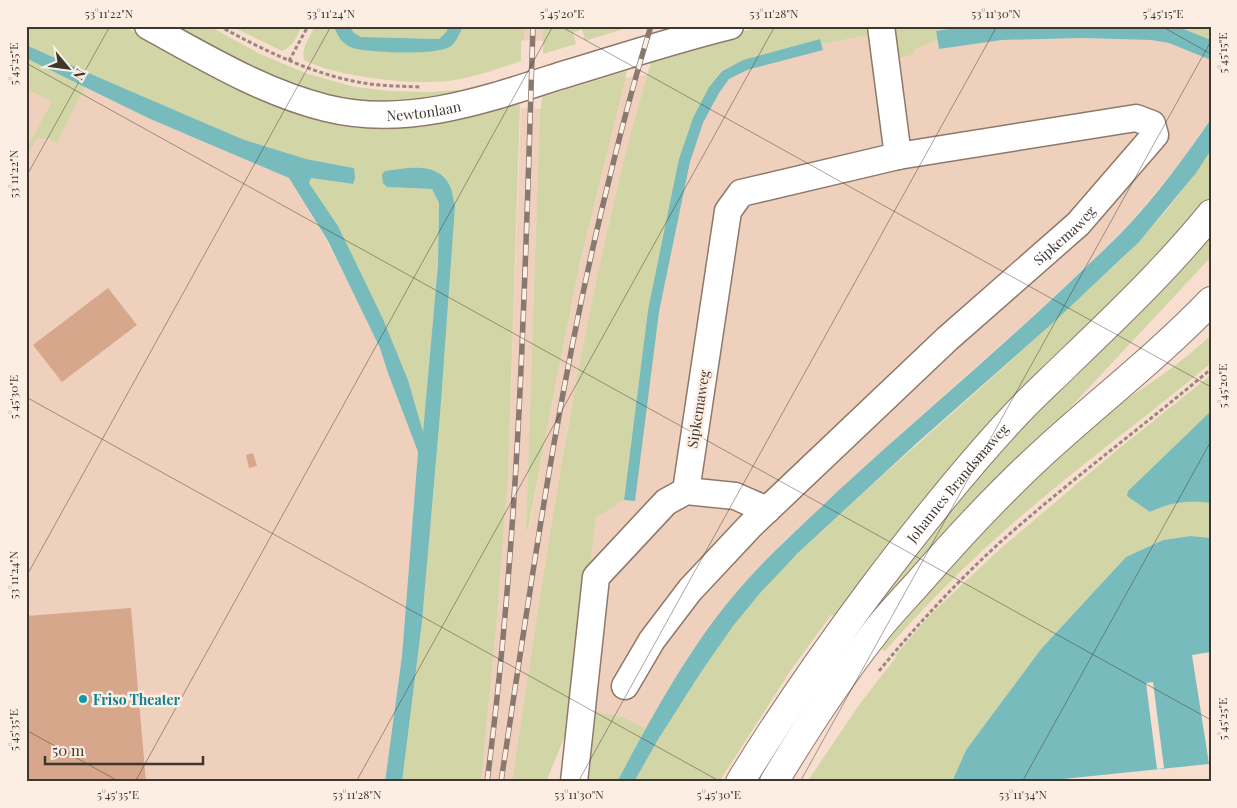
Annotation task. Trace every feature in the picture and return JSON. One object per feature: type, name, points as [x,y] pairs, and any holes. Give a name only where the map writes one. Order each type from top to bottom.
[{"type":"main road","name":"Johannes Brandsmaweg","points":[[740,782],[820,659],[910,539],[968,468],[1019,411],[1138,295],[1190,240],[1211,214]]},
{"type":"main road","points":[[774,782],[815,718],[873,634],[948,548],[1046,450],[1142,367],[1186,327],[1211,301]]},
{"type":"street","name":"Newtonlaan","points":[[148,26],[272,91],[328,109],[362,114],[388,115],[415,114],[470,102],[719,28]]},
{"type":"street","points":[[880,26],[898,156]]},
{"type":"street","name":"Sipkemaweg","points":[[625,686],[652,640],[690,590],[767,510],[947,339],[1078,224],[1155,135],[1152,124],[1136,118],[898,156],[741,193],[728,211],[686,491]]},
{"type":"street","points":[[574,782],[596,577],[666,502],[686,491],[735,496],[767,510]]},
{"type":"path","points":[[219,26],[289,61],[322,73],[379,85],[428,87]]},
{"type":"path","points":[[289,61],[308,26]]},
{"type":"path","points":[[879,671],[914,629],[996,546],[1211,369]]},
{"type":"shaded area","points":[[524,26],[543,26],[543,41],[524,40]]},
{"type":"shaded area","points":[[869,35],[874,62],[937,40],[939,49],[1002,40],[1082,38],[1151,40],[1169,43],[1211,60],[1211,119],[1181,162],[1125,229],[1042,308],[785,540],[748,579],[719,615],[686,662],[646,729],[623,717],[573,708],[596,518],[624,500],[634,501],[659,312],[690,162],[703,123],[729,79],[747,70],[823,49],[822,44]]},
{"type":"shaded area","points":[[26,58],[148,118],[289,178],[327,241],[359,304],[380,348],[418,452],[402,656],[385,782],[26,782]]},
{"type":"shaded area","points":[[647,75],[609,222],[568,426],[512,782],[481,782],[508,477],[521,108],[540,109],[526,529],[529,529],[580,262],[624,78]]},
{"type":"green space","points":[[26,26],[123,26],[193,63],[305,115],[342,124],[384,128],[423,125],[456,121],[520,104],[508,477],[481,782],[402,782],[422,622],[440,415],[451,187],[387,187],[432,189],[439,203],[438,264],[423,433],[408,380],[398,356],[338,226],[309,183],[311,178],[351,184],[354,168],[306,159],[242,139],[107,81],[26,45]]},
{"type":"green space","points":[[175,26],[209,26],[260,54],[308,74],[355,87],[389,91],[429,92],[458,90],[458,94],[396,101],[359,100],[334,96],[264,72]]},
{"type":"green space","points":[[231,26],[302,26],[292,44],[282,51]]},
{"type":"green space","points":[[315,26],[334,26],[338,37],[352,48],[458,38],[463,26],[524,26],[524,40],[521,41],[521,61],[494,70],[447,81],[394,81],[335,71],[304,60],[305,46]]},
{"type":"green space","points":[[349,26],[448,26],[447,31],[439,39],[361,37],[354,33]]},
{"type":"green space","points":[[543,26],[633,26],[585,41],[582,29],[573,33],[576,44],[543,54]]},
{"type":"green space","points":[[763,26],[865,26],[869,35],[822,44],[820,39],[743,60],[722,70],[709,87],[648,310],[624,500],[596,518],[573,708],[569,726],[546,782],[512,782],[554,510],[586,330],[605,240],[651,62],[707,45],[712,40]]},
{"type":"green space","points":[[892,26],[968,26],[936,31],[937,40],[917,48],[911,55],[893,59]]},
{"type":"green space","points":[[1176,26],[1211,26],[1211,40],[1210,40]]},
{"type":"green space","points":[[26,58],[85,87],[57,143],[46,138],[36,139],[26,160],[26,140],[30,142],[52,102],[26,88]]},
{"type":"green space","points":[[627,71],[580,262],[528,530],[526,529],[540,109],[542,97]]},
{"type":"green space","points":[[1211,150],[1211,196],[1205,204],[835,616],[831,615],[791,670],[719,782],[634,782],[662,732],[709,659],[725,636],[772,579],[858,498],[1027,347],[1125,256],[1186,186]]},
{"type":"green space","points":[[1211,232],[1211,257],[1026,455],[784,741],[777,737],[904,564],[1023,424]]},
{"type":"green space","points":[[1211,335],[1211,363],[1066,478],[1019,518],[950,582],[885,651],[881,649],[904,617],[928,590],[977,537],[1054,461],[1115,407],[1176,364]]},
{"type":"green space","points":[[1211,375],[1211,411],[1128,491],[1150,512],[1179,502],[1211,503],[1211,538],[1191,536],[1163,540],[1126,557],[1041,649],[966,750],[952,782],[807,782],[895,656],[930,615],[1000,549],[1117,450]]},
{"type":"green space","points":[[591,711],[623,717],[646,729],[617,782],[582,782]]},
{"type":"water","points":[[334,26],[349,26],[354,33],[361,37],[439,39],[447,31],[448,26],[463,26],[455,42],[444,49],[401,52],[370,51],[350,47],[340,38]]},
{"type":"water","points":[[968,26],[1176,26],[1211,40],[1211,60],[1169,43],[1151,40],[1082,38],[1002,40],[939,49],[936,31]]},
{"type":"water","points":[[820,39],[823,50],[747,70],[729,79],[703,123],[690,162],[659,312],[635,501],[624,500],[648,310],[679,159],[693,118],[709,87],[722,71],[743,60]]},
{"type":"water","points":[[26,45],[242,139],[306,159],[354,168],[355,178],[353,184],[311,178],[309,183],[338,226],[383,319],[408,380],[423,432],[438,264],[439,203],[432,189],[387,187],[383,183],[382,174],[385,171],[412,168],[430,169],[445,178],[450,186],[455,206],[440,415],[422,622],[402,782],[385,782],[402,656],[418,452],[380,348],[328,241],[289,178],[148,118],[26,58]]},
{"type":"water","points":[[1211,119],[1211,150],[1196,173],[1139,242],[1055,321],[918,442],[798,553],[761,592],[733,626],[659,738],[634,782],[617,782],[661,702],[693,650],[729,601],[749,578],[839,490],[1011,337],[1118,236],[1137,216],[1181,162]]},
{"type":"water","points":[[1211,411],[1211,503],[1179,503],[1150,512],[1127,496],[1128,491]]},
{"type":"water","points":[[1191,536],[1211,538],[1211,652],[1192,655],[1209,764],[1053,780],[1052,782],[952,782],[966,750],[1041,649],[1126,557],[1163,540]]},
{"type":"pier","points":[[1153,682],[1164,768],[1157,769],[1146,683]]},
{"type":"building","points":[[108,288],[137,325],[62,382],[33,345]]},
{"type":"building","points":[[253,453],[257,466],[249,468],[246,455]]},
{"type":"building","name":"Friso Theater","points":[[131,608],[146,782],[26,782],[26,616]]},
{"type":"railway","points":[[487,782],[498,688],[514,499],[524,310],[533,26]]},
{"type":"railway","points":[[501,782],[549,476],[577,323],[616,154],[651,26]]},
{"type":"place","name":"Friso Theater","points":[[83,699]]}]
